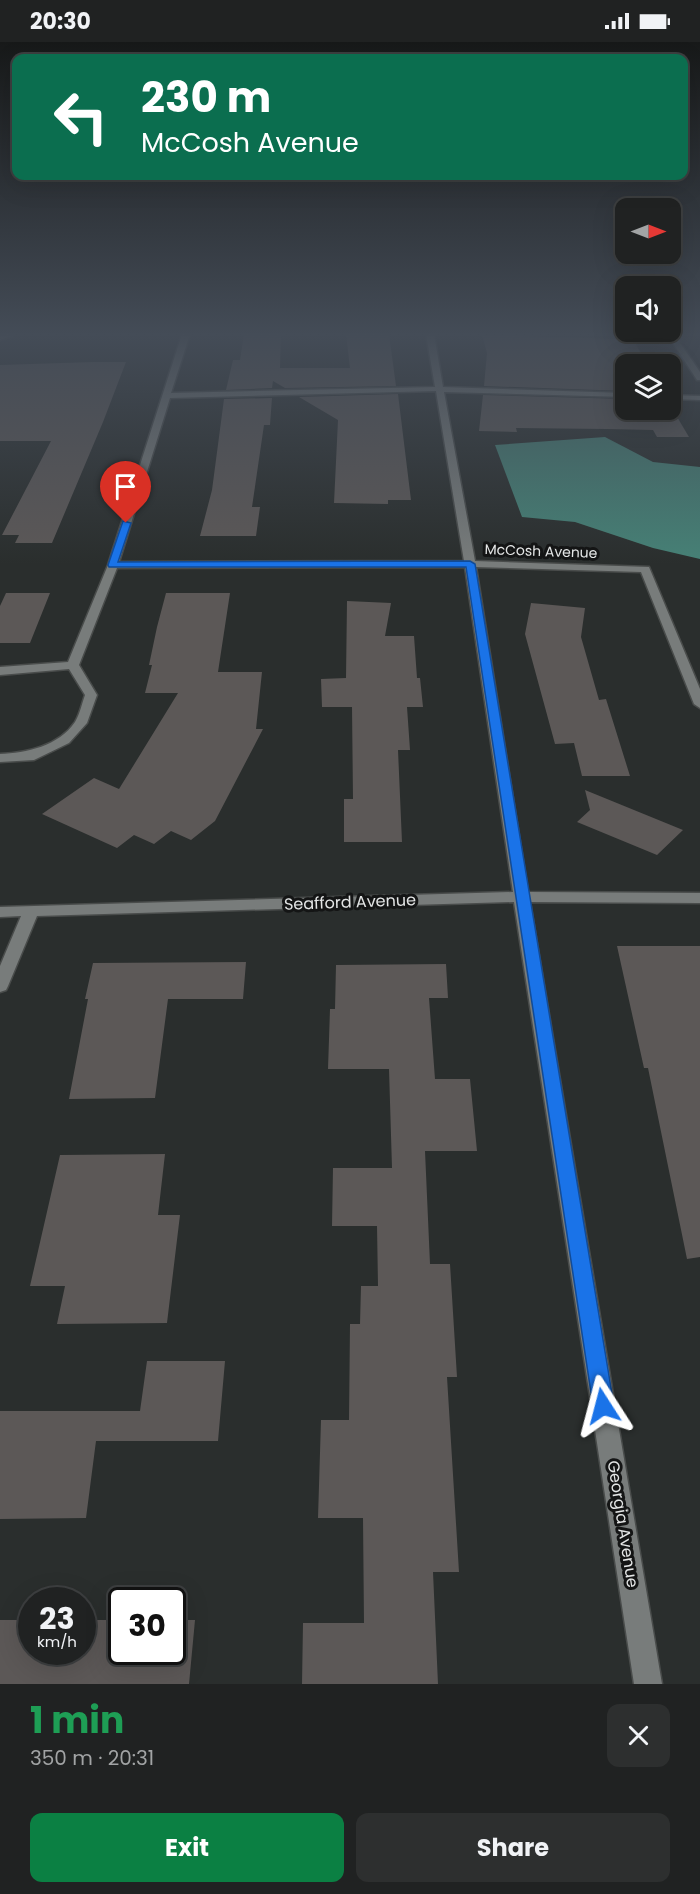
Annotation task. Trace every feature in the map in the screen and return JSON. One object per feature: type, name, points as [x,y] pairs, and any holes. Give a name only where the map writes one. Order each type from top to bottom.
[{"type":"street","points":[[73,664],[113,565],[161,411]]},
{"type":"street","name":"Georgia Avenue","points":[[444,411],[648,1684]]},
{"type":"street","name":"McCosh Avenue","points":[[113,565],[470,564],[645,569],[700,704]]},
{"type":"street","points":[[0,671],[73,664]]},
{"type":"street","points":[[0,758],[29,758],[64,740],[81,723],[91,695],[73,664]]},
{"type":"street","name":"Seafford Avenue","points":[[0,912],[521,897],[700,898]]},
{"type":"street","points":[[0,986],[31,912]]},
{"type":"shaded area","points":[[605,437],[653,462],[700,467],[700,559],[653,548],[575,522],[522,517],[495,445]]},
{"type":"building","points":[[0,411],[107,411],[52,543],[15,543],[19,535],[2,535],[51,441],[0,441]]},
{"type":"building","points":[[222,411],[271,411],[270,425],[264,425],[252,507],[260,507],[256,536],[200,536],[212,490]]},
{"type":"building","points":[[322,411],[400,411],[411,500],[388,500],[388,504],[334,503],[338,420]]},
{"type":"building","points":[[481,411],[615,411],[615,420],[679,420],[689,437],[657,437],[653,430],[516,428],[517,432],[479,431]]},
{"type":"building","points":[[6,593],[50,593],[30,643],[0,643],[0,606]]},
{"type":"building","points":[[166,593],[230,593],[218,672],[262,672],[256,729],[263,729],[215,821],[191,840],[171,831],[154,844],[134,835],[117,848],[42,814],[94,778],[119,789],[178,693],[145,693],[152,665],[149,665]]},
{"type":"building","points":[[347,601],[391,603],[385,636],[414,636],[417,678],[420,678],[423,707],[407,707],[410,750],[398,750],[402,842],[344,842],[344,799],[353,799],[352,707],[322,707],[321,679],[346,678]]},
{"type":"building","points":[[531,603],[585,608],[581,637],[599,700],[606,699],[630,776],[582,776],[574,743],[555,744],[525,634]]},
{"type":"building","points":[[585,790],[683,830],[657,855],[577,822],[590,810]]},
{"type":"building","points":[[617,946],[700,946],[700,1257],[687,1259],[648,1068],[644,1068]]},
{"type":"building","points":[[246,962],[243,999],[168,999],[155,1098],[69,1099],[93,963]]},
{"type":"building","points":[[446,964],[448,998],[429,998],[435,1079],[470,1079],[477,1151],[425,1151],[430,1264],[450,1264],[457,1377],[447,1377],[459,1572],[433,1572],[438,1684],[302,1684],[303,1623],[364,1623],[363,1518],[318,1518],[321,1420],[349,1420],[350,1324],[360,1324],[361,1286],[378,1286],[377,1226],[332,1226],[333,1168],[392,1168],[389,1069],[328,1069],[330,1009],[335,1009],[336,965]]},
{"type":"building","points":[[165,1154],[158,1215],[180,1215],[167,1323],[57,1324],[65,1286],[30,1286],[60,1155]]},
{"type":"building","points":[[147,1361],[225,1361],[218,1441],[96,1441],[86,1518],[0,1519],[0,1411],[140,1411]]},
{"type":"building","points":[[0,1620],[18,1620],[18,1665],[96,1665],[96,1620],[108,1620],[108,1665],[186,1665],[186,1620],[195,1620],[189,1684],[0,1684]]},
{"type":"route","points":[[126,523],[113,565],[470,564],[603,1406]]}]
